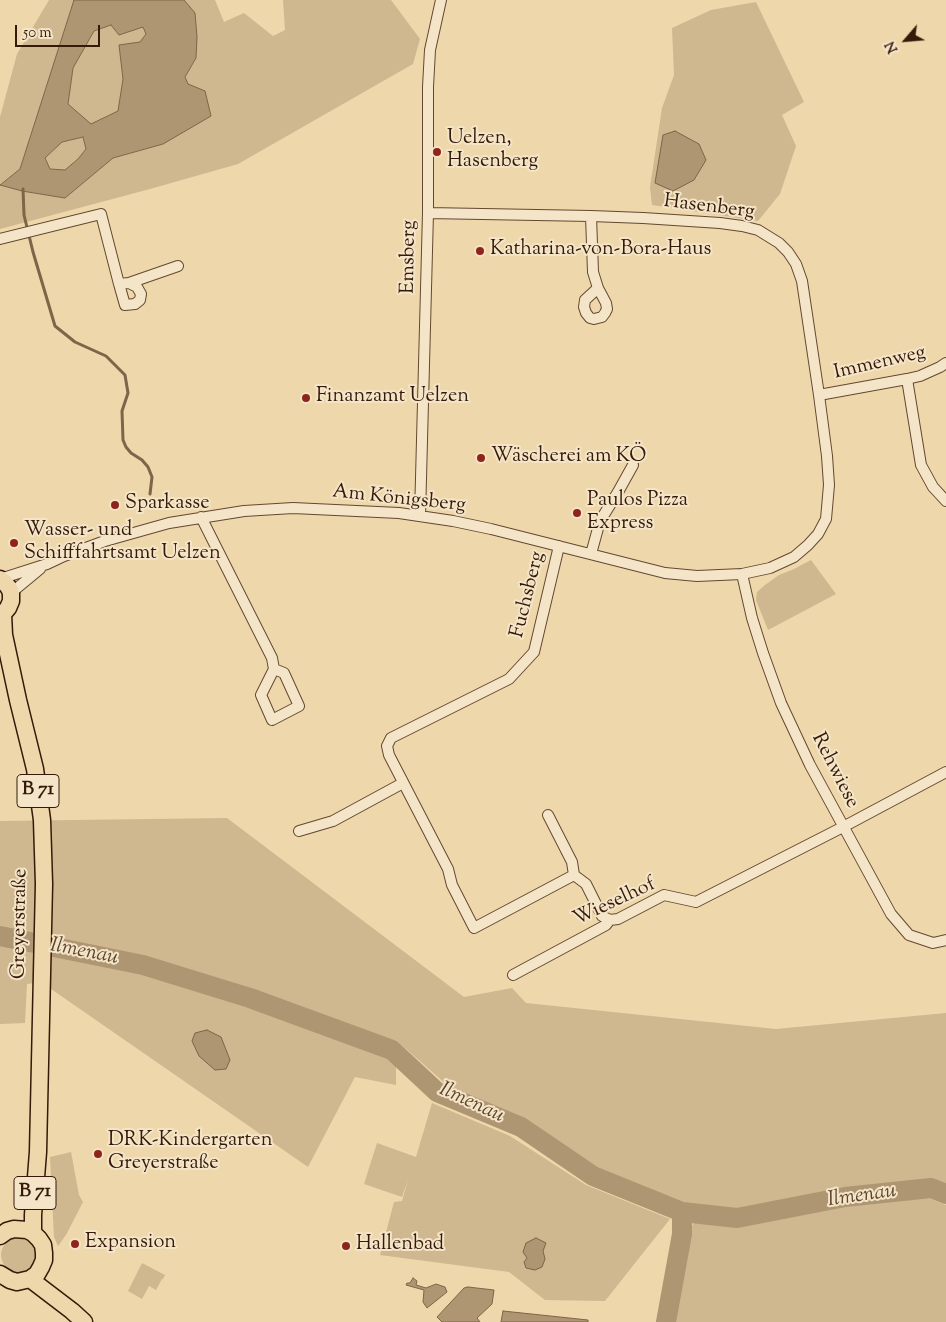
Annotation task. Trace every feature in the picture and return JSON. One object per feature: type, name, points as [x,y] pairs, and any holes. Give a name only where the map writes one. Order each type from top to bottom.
[{"type":"main road","points":[[0,579],[5,582],[11,594],[8,608],[2,614]]},
{"type":"main road","name":"Greyerstraße","points":[[2,614],[4,635],[18,700],[27,731],[42,820],[44,884],[38,1152],[33,1233]]},
{"type":"main road","name":"Greyerstraße","points":[[0,655],[18,700]]},
{"type":"main road","name":"Greyerstraße","points":[[7,1232],[22,1213],[38,1152]]},
{"type":"main road","points":[[0,1274],[16,1282],[36,1273],[44,1260],[43,1245],[33,1233],[27,1230],[7,1232]]},
{"type":"main road","points":[[36,1273],[78,1316]]},
{"type":"street","name":"Emsberg","points":[[420,516],[428,214],[428,87],[430,50],[441,0]]},
{"type":"street","points":[[0,239],[101,214],[124,284],[178,266]]},
{"type":"street","name":"Hasenberg","points":[[428,214],[643,218],[720,223],[758,230],[778,242],[796,264],[802,281],[820,395]]},
{"type":"street","points":[[591,216],[593,272],[598,288]]},
{"type":"street","name":"Immenweg","points":[[820,395],[907,380],[927,373],[946,363]]},
{"type":"street","points":[[907,380],[921,465],[933,487],[946,500]]},
{"type":"street","name":"Am Königsberg","points":[[0,579],[47,564],[105,541],[168,523],[244,511],[293,508],[420,516],[482,527],[665,573],[697,576],[742,574],[770,568],[794,557],[813,540],[826,519],[829,485],[820,395]]},
{"type":"street","points":[[591,554],[600,521],[633,465]]},
{"type":"street","points":[[201,517],[272,658],[274,670],[261,695],[272,720],[299,706],[284,672],[274,670]]},
{"type":"street","name":"Fuchsberg","points":[[403,783],[389,755],[387,746],[391,738],[509,679],[534,652],[559,546]]},
{"type":"street","name":"Am Königsberg","points":[[11,594],[47,564]]},
{"type":"street","name":"Rehwiese","points":[[742,574],[762,653],[781,703],[810,765],[890,914],[909,935],[933,943],[946,940]]},
{"type":"street","name":"Wieselhof","points":[[513,975],[606,925],[610,920],[618,919],[664,895],[696,902],[946,772]]},
{"type":"street","points":[[299,831],[333,821],[403,783],[448,869],[452,885],[474,928],[574,875]]},
{"type":"street","points":[[548,815],[572,862],[574,875],[586,884],[602,916],[610,920]]},
{"type":"shaded area","points":[[49,0],[74,0],[20,169],[0,184],[0,117],[17,54]]},
{"type":"shaded area","points":[[74,0],[184,0],[195,13],[197,37],[196,58],[185,77],[188,84],[205,91],[211,116],[163,144],[113,158],[65,198],[22,191],[0,185],[20,169]],"holes":[[[111,25],[119,35],[143,27],[146,34],[140,42],[119,45],[123,79],[118,111],[91,124],[68,104],[73,68],[94,31]],[[83,137],[86,149],[78,159],[65,170],[50,169],[45,158],[62,142]]]},
{"type":"shaded area","points":[[184,0],[215,0],[224,22],[244,13],[273,36],[285,30],[283,0],[391,0],[420,39],[413,64],[238,164],[0,229],[0,185],[22,191],[65,198],[113,158],[163,144],[188,84],[185,77],[196,58],[195,13]]},
{"type":"shaded area","points":[[756,2],[804,102],[782,115],[796,146],[780,194],[758,221],[652,205],[650,187],[662,108],[674,75],[672,28],[711,10]]},
{"type":"shaded area","points":[[112,25],[119,35],[143,27],[146,34],[140,42],[119,45],[123,79],[118,111],[91,125],[68,104],[73,68],[94,31]]},
{"type":"shaded area","points":[[675,131],[699,144],[706,160],[694,180],[673,191],[655,183],[663,135]]},
{"type":"shaded area","points":[[83,137],[86,149],[78,159],[65,170],[50,169],[45,158],[62,142]]},
{"type":"shaded area","points":[[811,560],[836,594],[768,630],[756,600],[757,592],[779,575]]},
{"type":"shaded area","points":[[227,818],[464,997],[512,988],[526,1003],[776,1029],[946,1013],[946,1184],[936,1181],[846,1191],[740,1211],[686,1205],[601,1170],[527,1121],[447,1085],[396,1040],[396,1085],[355,1077],[308,1167],[41,982],[27,984],[25,1023],[0,1024],[0,821]]},
{"type":"shaded area","points":[[207,1030],[221,1037],[230,1060],[226,1069],[215,1070],[199,1056],[192,1041],[195,1033]]},
{"type":"shaded area","points":[[432,1103],[510,1136],[586,1185],[670,1219],[605,1301],[545,1300],[509,1272],[380,1255],[394,1202],[402,1201],[408,1180],[402,1197],[364,1184],[377,1143],[416,1157]]},
{"type":"shaded area","points":[[71,1152],[79,1195],[83,1202],[66,1235],[58,1246],[54,1237],[50,1157]]},
{"type":"shaded area","points":[[926,1197],[946,1205],[946,1322],[674,1322],[689,1233],[695,1220],[734,1225],[836,1205]]},
{"type":"shaded area","points":[[18,1238],[30,1243],[35,1255],[30,1267],[18,1272],[6,1267],[1,1255],[6,1243]]},
{"type":"shaded area","points":[[536,1238],[546,1243],[543,1251],[545,1259],[542,1267],[535,1270],[526,1268],[524,1262],[527,1258],[523,1252],[526,1243]]},
{"type":"shaded area","points":[[142,1263],[165,1275],[156,1290],[149,1286],[142,1299],[128,1291]]},
{"type":"shaded area","points":[[413,1278],[417,1281],[416,1285],[426,1288],[436,1284],[445,1287],[447,1292],[427,1308],[423,1302],[424,1290],[406,1285]]},
{"type":"shaded area","points":[[464,1288],[494,1290],[492,1304],[477,1318],[480,1322],[442,1322],[437,1317]]},
{"type":"shaded area","points":[[503,1311],[588,1320],[588,1322],[501,1322]]},
{"type":"waterway","points":[[23,189],[24,215],[55,326],[75,342],[106,356],[125,375],[128,393],[122,411],[123,440],[131,453],[142,460],[148,467],[152,477],[150,494]]},
{"type":"waterway","name":"Ilmenau","points":[[0,936],[143,965],[250,998],[392,1050],[437,1092],[521,1127],[593,1176],[682,1212],[737,1218],[845,1197],[931,1188],[946,1194]]},
{"type":"waterway","points":[[666,1322],[682,1234],[682,1212]]},
{"type":"place","name":"Uelzen, Hasenberg","points":[[437,152]]},
{"type":"place","name":"Katharina-von-Bora-Haus","points":[[480,251]]},
{"type":"place","name":"Finanzamt Uelzen","points":[[306,398]]},
{"type":"place","name":"Wäscherei am KÖ","points":[[481,458]]},
{"type":"place","name":"Sparkasse","points":[[115,505]]},
{"type":"place","name":"Paulos Pizza Express","points":[[577,513]]},
{"type":"place","name":"Wasser- und Schifffahrtsamt Uelzen","points":[[14,543]]},
{"type":"place","name":"DRK-Kindergarten Greyerstraße","points":[[98,1154]]},
{"type":"place","name":"Expansion","points":[[75,1244]]},
{"type":"place","name":"Hallenbad","points":[[346,1246]]}]
